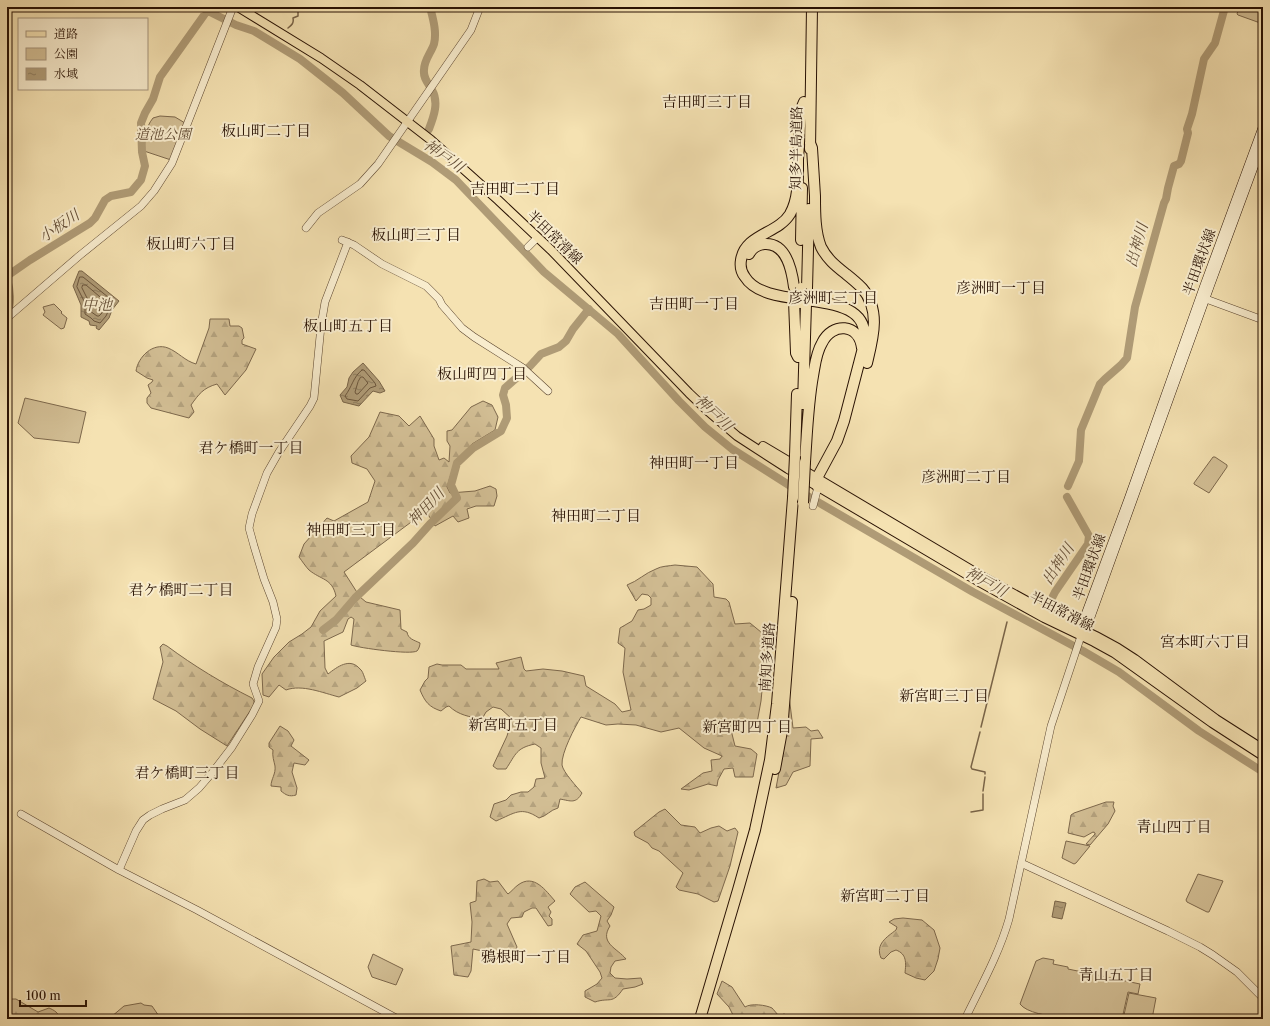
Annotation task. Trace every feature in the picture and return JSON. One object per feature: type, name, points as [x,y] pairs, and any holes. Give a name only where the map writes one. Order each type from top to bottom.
[{"type":"highway","name":"知多半島道路","points":[[800,288],[805,7]]},
{"type":"highway","name":"知多半島道路","points":[[800,288],[810,143],[812,7]]},
{"type":"highway","points":[[804,102],[801,109],[797,191],[793,207],[782,223],[752,241],[745,248],[741,258],[741,268],[748,282],[764,292],[840,306],[851,311],[859,318],[864,329],[865,337],[862,352],[841,431],[818,484]]},
{"type":"highway","points":[[810,143],[812,148],[815,218],[822,248],[829,259],[862,288],[872,305],[874,317],[871,345],[847,433],[818,484]]},
{"type":"highway","points":[[800,288],[784,254],[779,249],[773,245],[767,244],[762,244],[753,248],[746,261],[749,272],[756,281],[773,289],[832,298],[851,304],[862,313],[866,319],[872,338]]},
{"type":"highway","name":"南知多道路","points":[[706,1019],[760,834],[777,761],[782,731],[800,459],[800,288]]},
{"type":"highway","name":"南知多道路","points":[[800,302],[798,357],[800,459]]},
{"type":"highway","points":[[800,459],[816,362],[821,344],[826,336],[836,329],[849,329],[859,338],[862,352]]},
{"type":"highway","name":"南知多道路","points":[[700,1019],[755,830],[770,760],[798,503]]},
{"type":"main road","name":"半田常滑線","points":[[238,7],[321,58],[360,85],[423,134],[498,200],[537,238],[603,308],[689,393],[721,422],[787,472],[818,484]]},
{"type":"main road","name":"半田常滑線","points":[[721,422],[818,484],[1047,612],[1082,635],[1114,653],[1212,723],[1263,756]]},
{"type":"main road","name":"半田常滑線","points":[[1082,635],[1096,636],[1135,659],[1216,719],[1263,749]]},
{"type":"street","points":[[7,318],[140,206],[154,191],[172,162],[234,7]]},
{"type":"street","points":[[306,228],[318,213],[360,184],[378,164],[470,30],[480,7]]},
{"type":"street","name":"半田環状線","points":[[1082,635],[1204,285],[1263,125]]},
{"type":"street","name":"半田環状線","points":[[1082,635],[1263,143]]},
{"type":"street","points":[[528,246],[537,238]]},
{"type":"street","points":[[119,870],[136,831],[143,820],[162,809],[185,800],[199,788],[232,747],[259,701],[253,684],[258,667],[276,627],[277,619],[249,528],[252,514],[266,473],[314,398],[321,326],[325,302],[345,241],[362,250],[382,264],[426,286],[439,298],[442,306],[462,328],[526,371],[548,391]]},
{"type":"street","points":[[1206,299],[1263,320]]},
{"type":"street","points":[[813,506],[818,484]]},
{"type":"street","points":[[965,1019],[1004,937],[1051,726],[1082,635]]},
{"type":"street","points":[[21,814],[119,870],[203,913],[398,1019]]},
{"type":"street","points":[[1021,863],[1200,947],[1237,972],[1263,998]]},
{"type":"green space","points":[[1239,7],[1263,7],[1263,24],[1238,15]]},
{"type":"green space","name":"道池公園","points":[[160,116],[175,117],[185,123],[171,160],[144,151],[148,126],[153,118]]},
{"type":"green space","points":[[54,304],[67,318],[64,328],[61,329],[43,315],[45,312],[43,307]]},
{"type":"green space","points":[[210,319],[229,319],[230,326],[239,326],[242,328],[244,338],[242,340],[242,344],[256,349],[246,370],[225,395],[217,384],[208,387],[202,392],[191,405],[194,412],[189,418],[151,408],[147,403],[147,398],[151,393],[148,385],[153,380],[136,371],[137,366],[143,356],[152,349],[162,347],[172,350],[188,361],[196,364],[209,328]]},
{"type":"green space","points":[[25,398],[86,412],[79,443],[34,438],[18,423]]},
{"type":"green space","points":[[483,401],[492,405],[498,417],[495,430],[472,444],[455,461],[447,487],[450,493],[475,491],[490,486],[496,489],[497,496],[494,506],[476,506],[467,509],[469,518],[458,522],[453,516],[435,526],[426,511],[344,572],[360,597],[366,602],[400,610],[401,629],[407,632],[412,639],[420,643],[418,650],[413,652],[396,652],[351,645],[354,619],[351,617],[348,619],[343,632],[324,641],[325,668],[328,674],[344,664],[348,663],[356,665],[363,673],[366,681],[357,688],[339,697],[319,691],[299,688],[286,690],[279,685],[269,697],[263,695],[262,674],[274,657],[289,642],[311,627],[320,611],[336,596],[329,582],[309,570],[299,557],[304,544],[327,518],[334,521],[368,502],[375,481],[367,469],[352,463],[351,456],[369,437],[380,412],[399,416],[409,426],[420,416],[434,439],[434,446],[439,460],[444,458],[449,462],[450,446],[447,441],[447,431],[452,430],[471,407]]},
{"type":"green space","points":[[1213,457],[1227,465],[1227,467],[1209,493],[1194,483]]},
{"type":"green space","points":[[675,565],[697,567],[713,584],[714,597],[726,599],[729,602],[735,624],[750,623],[767,637],[761,701],[757,723],[735,720],[732,734],[735,746],[751,749],[757,754],[753,777],[735,777],[733,768],[724,769],[718,780],[717,786],[708,784],[689,790],[681,789],[703,773],[712,771],[711,760],[720,759],[722,756],[704,748],[679,728],[661,732],[636,725],[606,725],[581,717],[572,733],[562,760],[563,768],[567,775],[582,793],[578,799],[573,801],[560,799],[558,808],[539,818],[527,812],[513,813],[496,821],[490,817],[494,804],[506,800],[511,795],[521,792],[528,792],[534,787],[536,779],[545,778],[541,763],[541,748],[535,744],[524,747],[517,752],[506,769],[497,769],[493,766],[507,736],[512,719],[501,709],[493,707],[486,712],[482,719],[460,714],[449,706],[441,711],[433,708],[426,701],[420,690],[428,678],[429,667],[437,664],[461,665],[466,669],[499,669],[496,663],[521,657],[524,669],[526,671],[543,669],[562,671],[584,676],[586,686],[615,704],[622,712],[631,710],[623,672],[625,648],[618,643],[620,628],[632,621],[638,610],[644,609],[651,605],[651,598],[648,595],[642,594],[636,601],[627,585],[658,568]]},
{"type":"green space","points":[[163,644],[208,674],[252,698],[254,701],[254,705],[227,746],[200,729],[176,711],[153,699],[163,662],[160,647]]},
{"type":"green space","points":[[789,696],[793,728],[806,727],[811,731],[818,730],[823,738],[811,739],[810,766],[793,772],[786,785],[776,788],[782,756]]},
{"type":"green space","points":[[280,726],[288,731],[294,740],[291,746],[309,760],[305,765],[294,763],[292,772],[297,788],[296,795],[294,796],[284,794],[281,791],[281,787],[271,786],[275,766],[273,750],[269,747],[269,743]]},
{"type":"green space","points":[[1106,802],[1114,802],[1113,806],[1115,811],[1108,824],[1090,845],[1086,844],[1095,833],[1093,832],[1084,837],[1068,833],[1071,815]]},
{"type":"green space","points":[[665,809],[681,825],[695,827],[700,833],[719,826],[727,831],[735,828],[738,832],[730,866],[718,901],[714,902],[698,894],[679,890],[676,887],[683,873],[659,851],[635,836],[634,832]]},
{"type":"green space","points":[[1066,841],[1090,846],[1074,864],[1062,858]]},
{"type":"green space","points":[[1198,874],[1223,881],[1209,912],[1187,902],[1186,900]]},
{"type":"green space","points":[[484,879],[490,882],[498,881],[508,894],[517,886],[529,881],[534,882],[544,888],[555,901],[548,907],[551,912],[549,916],[552,919],[552,925],[548,926],[536,908],[532,908],[524,912],[522,917],[511,918],[507,924],[517,947],[515,951],[506,951],[493,957],[487,952],[473,949],[471,971],[468,977],[454,975],[451,946],[471,942],[472,922],[470,903],[476,901],[477,881]]},
{"type":"green space","points":[[585,882],[614,907],[607,921],[610,926],[607,932],[607,937],[610,945],[626,959],[615,961],[611,967],[610,973],[615,978],[641,978],[643,984],[623,989],[616,997],[610,1000],[595,1002],[585,997],[585,991],[597,984],[602,978],[600,972],[586,951],[577,944],[583,935],[597,931],[601,916],[596,911],[589,912],[570,894],[575,887]]},
{"type":"green space","points":[[903,918],[922,920],[934,930],[940,948],[934,971],[925,980],[905,973],[906,966],[904,956],[896,950],[891,952],[884,959],[881,958],[880,949],[883,941],[896,930],[897,927],[889,922],[894,919]]},
{"type":"green space","points":[[373,954],[403,969],[396,985],[372,977],[368,967]]},
{"type":"green space","points":[[1043,958],[1054,960],[1053,964],[1068,967],[1068,969],[1140,984],[1138,994],[1128,992],[1122,1019],[1068,1018],[1038,1014],[1027,1010],[1020,1004],[1036,961]]},
{"type":"green space","points":[[722,981],[732,987],[745,1007],[755,1005],[766,1006],[772,1008],[779,1016],[784,1014],[789,1016],[791,1019],[732,1019],[734,1017],[729,1007],[717,994]]},
{"type":"green space","points":[[1129,993],[1156,998],[1152,1019],[1123,1019]]},
{"type":"green space","points":[[7,999],[16,999],[38,1012],[49,1008],[59,1015],[60,1019],[7,1019]]},
{"type":"green space","points":[[141,1003],[152,1006],[161,1019],[111,1019],[111,1017],[124,1006]]},
{"type":"water","name":"中池","points":[[79,271],[82,271],[119,301],[112,310],[109,318],[99,330],[96,328],[97,326],[90,325],[89,321],[81,317],[81,305],[73,286]]},
{"type":"water","points":[[363,363],[379,381],[385,391],[380,393],[373,391],[359,406],[343,402],[340,395],[347,387],[349,378],[353,372]]},
{"type":"water","points":[[1055,901],[1066,903],[1062,919],[1052,917]]},
{"type":"waterway","name":"神戸川","points":[[200,7],[236,25],[254,31],[300,59],[343,93],[389,136],[432,162],[456,180],[544,272],[618,334],[679,401],[705,427],[732,449],[792,487],[973,592],[1119,672],[1199,731],[1263,772]]},
{"type":"waterway","points":[[288,28],[292,24],[293,18],[298,16],[298,11],[293,7]]},
{"type":"waterway","points":[[429,129],[434,114],[435,104],[434,95],[424,76],[424,66],[435,39],[430,7]]},
{"type":"waterway","name":"出神川","points":[[1068,486],[1079,461],[1081,430],[1100,384],[1127,358],[1135,307],[1174,166],[1179,164],[1181,161],[1204,59],[1215,43],[1225,7]]},
{"type":"waterway","name":"小板川","points":[[7,276],[90,223],[95,218],[105,200],[111,196],[131,192],[141,180],[145,166],[142,152],[141,123],[153,99],[160,77],[207,11]]},
{"type":"waterway","name":"小板川","points":[[7,279],[10,296],[10,305],[7,313]]},
{"type":"waterway","name":"神田川","points":[[323,630],[336,620],[355,598],[413,543],[457,498],[451,485],[457,463],[473,448],[501,431],[507,418],[506,405],[503,395],[505,388],[541,354],[559,347],[566,341],[573,329],[589,309]]},
{"type":"waterway","name":"出神川","points":[[1049,604],[1055,592],[1088,544],[1089,536],[1067,497]]},
{"type":"waterway","points":[[981,727],[1007,622]]},
{"type":"waterway","points":[[980,732],[971,767],[972,769],[985,772],[985,774]]},
{"type":"waterway","points":[[983,791],[985,777]]},
{"type":"waterway","points":[[971,812],[983,810],[983,794]]},
{"type":"district","name":"吉田町三丁目","points":[[707,102]]},
{"type":"district","name":"板山町二丁目","points":[[266,131]]},
{"type":"district","name":"吉田町二丁目","points":[[515,189]]},
{"type":"district","name":"板山町三丁目","points":[[416,235]]},
{"type":"district","name":"板山町六丁目","points":[[191,244]]},
{"type":"district","name":"彦洲町一丁目","points":[[1001,288]]},
{"type":"district","name":"彦洲町三丁目","points":[[833,298]]},
{"type":"district","name":"吉田町一丁目","points":[[694,304]]},
{"type":"district","name":"板山町五丁目","points":[[348,326]]},
{"type":"district","name":"板山町四丁目","points":[[482,374]]},
{"type":"district","name":"君ケ橋町一丁目","points":[[251,448]]},
{"type":"district","name":"神田町一丁目","points":[[694,463]]},
{"type":"district","name":"彦洲町二丁目","points":[[966,477]]},
{"type":"district","name":"神田町二丁目","points":[[596,516]]},
{"type":"district","name":"神田町三丁目","points":[[351,530]]},
{"type":"district","name":"君ケ橋町二丁目","points":[[181,590]]},
{"type":"district","name":"宮本町六丁目","points":[[1205,642]]},
{"type":"district","name":"新宮町三丁目","points":[[944,696]]},
{"type":"district","name":"新宮町五丁目","points":[[513,725]]},
{"type":"district","name":"新宮町四丁目","points":[[747,727]]},
{"type":"district","name":"君ケ橋町三丁目","points":[[187,773]]},
{"type":"district","name":"青山四丁目","points":[[1174,827]]},
{"type":"district","name":"新宮町二丁目","points":[[885,896]]},
{"type":"district","name":"鴉根町一丁目","points":[[526,957]]},
{"type":"district","name":"青山五丁目","points":[[1116,975]]}]
